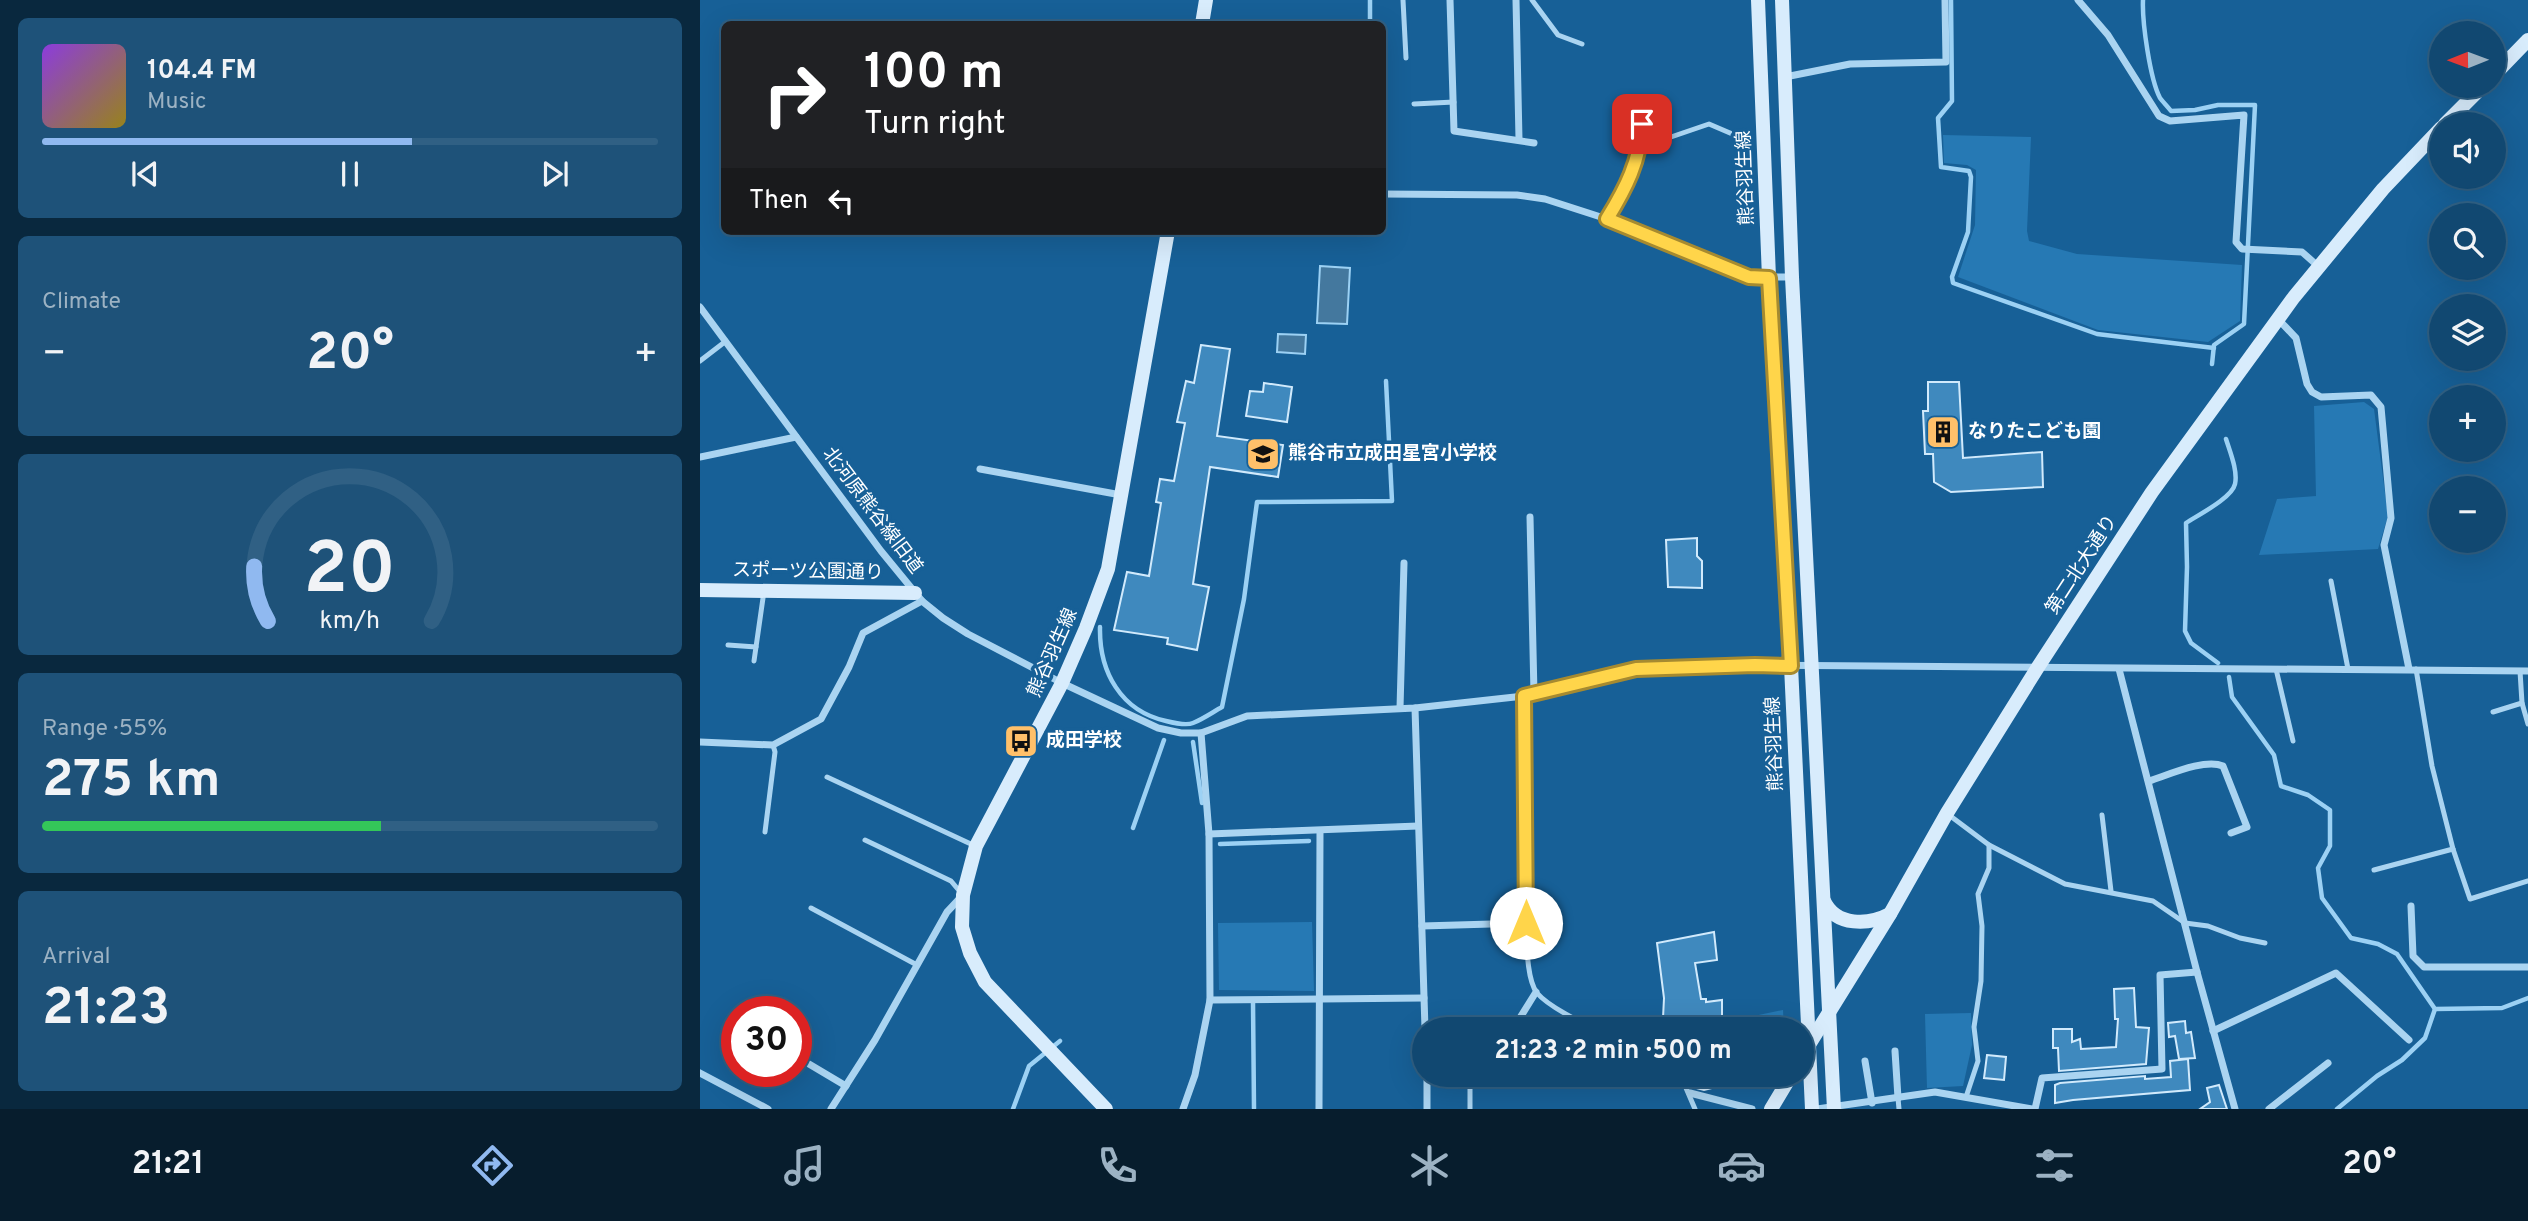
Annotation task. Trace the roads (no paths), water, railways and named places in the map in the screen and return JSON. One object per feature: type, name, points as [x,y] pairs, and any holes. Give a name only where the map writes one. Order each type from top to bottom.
[{"type":"main road","points":[[1202,21],[1206,0]]},
{"type":"main road","name":"熊谷羽生線","points":[[1758,0],[1769,278],[1791,666],[1805,1017]]},
{"type":"main road","points":[[1782,0],[1792,277],[1833,1109]]},
{"type":"main road","points":[[2506,63],[2528,40]]},
{"type":"main road","points":[[2457,112],[2471,98]]},
{"type":"main road","name":"第二北大通り","points":[[1814,1038],[1890,914],[1947,813],[2152,492],[2278,319],[2383,189],[2429,141]]},
{"type":"main road","name":"熊谷羽生線","points":[[1106,1109],[985,982],[970,953],[962,927],[963,895],[976,846],[1062,683],[1091,618],[1108,569],[1167,235]]},
{"type":"main road","name":"スポーツ公園通り","points":[[700,590],[918,597]]},
{"type":"main road","points":[[1824,900],[1832,913],[1842,919],[1866,923],[1890,914]]},
{"type":"main road","points":[[1772,1109],[1785,1087]]},
{"type":"main road","name":"熊谷羽生線","points":[[1812,1087],[1815,1109]]},
{"type":"street","points":[[1450,0],[1454,131],[1534,143]]},
{"type":"street","points":[[1516,0],[1519,139]]},
{"type":"street","points":[[1785,76],[1850,64],[1946,62],[1945,0]]},
{"type":"street","points":[[2078,0],[2108,34],[2159,116],[2170,121],[2244,115],[2236,242],[2242,249],[2252,251],[2302,252],[2319,267]]},
{"type":"street","points":[[1607,219],[1630,182],[1641,143],[1642,124]]},
{"type":"street","points":[[1386,194],[1517,195],[1545,199],[1607,219],[1749,277],[1792,277]]},
{"type":"street","name":"北河原熊谷線旧道","points":[[700,307],[918,597],[968,634],[1062,683],[1158,728],[1181,733],[1201,733]]},
{"type":"street","points":[[2278,319],[2296,338],[2307,384],[2312,392],[2321,397],[2371,396],[2381,407],[2391,518],[2384,545],[2412,669]]},
{"type":"street","points":[[700,457],[796,437]]},
{"type":"street","points":[[980,469],[1121,495]]},
{"type":"street","points":[[1530,517],[1534,694]]},
{"type":"street","points":[[1400,708],[1404,563]]},
{"type":"street","points":[[700,741],[773,745],[821,719],[849,667],[863,633],[918,597]]},
{"type":"street","points":[[1184,1109],[1195,1074],[1210,1000],[1209,834],[1201,733],[1247,716],[1415,708],[1524,696],[1636,669],[1755,665],[2524,671]]},
{"type":"street","points":[[2119,668],[2235,1109]]},
{"type":"street","points":[[1422,926],[1526,923],[1524,696]]},
{"type":"street","points":[[1415,708],[1425,1017]]},
{"type":"street","points":[[2149,781],[2204,764],[2217,763],[2223,766],[2247,827],[2231,833]]},
{"type":"street","points":[[1209,834],[1418,826]]},
{"type":"street","points":[[1319,1109],[1320,831]]},
{"type":"street","points":[[831,1109],[947,912],[963,895]]},
{"type":"street","points":[[2411,906],[2413,956],[2424,967],[2528,967]]},
{"type":"street","points":[[1815,1109],[1833,1109],[1935,1092],[2034,1109],[2042,1078],[2162,1069],[2161,975],[2197,972]]},
{"type":"street","points":[[2213,1031],[2336,973],[2409,1040]]},
{"type":"street","points":[[1520,1017],[1536,992]]},
{"type":"street","points":[[1210,1000],[1424,998]]},
{"type":"street","points":[[1895,1051],[1898,1098]]},
{"type":"street","points":[[1865,1060],[1872,1103]]},
{"type":"street","points":[[2269,1109],[2328,1063]]},
{"type":"street","points":[[812,1067],[846,1086]]},
{"type":"street","points":[[700,1073],[768,1109]]},
{"type":"street","points":[[1427,1087],[1427,1109]]},
{"type":"street","points":[[1690,1093],[1752,1109]]},
{"type":"lane","points":[[1403,0],[1406,58]]},
{"type":"lane","points":[[1532,0],[1558,35],[1582,44]]},
{"type":"lane","points":[[1413,104],[1454,102]]},
{"type":"lane","points":[[1641,143],[1668,138],[1709,124],[1751,142]]},
{"type":"lane","points":[[700,361],[726,341]]},
{"type":"lane","points":[[2331,581],[2348,669]]},
{"type":"lane","points":[[754,661],[764,591]]},
{"type":"lane","points":[[728,645],[756,647]]},
{"type":"lane","points":[[2276,669],[2293,741]]},
{"type":"lane","points":[[2412,669],[2432,766],[2453,849],[2470,899],[2528,881]]},
{"type":"lane","points":[[2524,671],[2522,703],[2528,724]]},
{"type":"lane","points":[[2493,712],[2522,703]]},
{"type":"lane","points":[[765,832],[775,752],[773,745]]},
{"type":"lane","points":[[827,777],[976,846]]},
{"type":"lane","points":[[1947,813],[1989,845],[2065,884],[2153,901],[2185,923],[2208,926],[2240,938],[2265,943]]},
{"type":"lane","points":[[2102,815],[2110,891]]},
{"type":"lane","points":[[865,840],[950,881],[963,895]]},
{"type":"lane","points":[[1966,1097],[1978,1061],[1974,1027],[1981,981],[1982,926],[1978,894],[1989,868],[1989,845]]},
{"type":"lane","points":[[2374,870],[2453,849]]},
{"type":"lane","points":[[811,908],[918,965]]},
{"type":"lane","points":[[1526,923],[1530,973],[1536,992],[1572,1017]]},
{"type":"lane","points":[[1470,1087],[1470,1109]]},
{"type":"lane","points":[[1687,1087],[1695,1109]]},
{"type":"lane","points":[[1898,1098],[1899,1109]]},
{"type":"waterway","points":[[1370,0],[1370,21]]},
{"type":"waterway","points":[[1951,0],[1952,101],[1938,118],[1941,167],[1969,171],[1971,177],[1968,232],[1952,277],[1953,283],[2097,334],[2214,348]]},
{"type":"waterway","points":[[2143,0],[2145,36],[2153,78],[2160,98],[2171,111],[2218,105],[2255,105],[2244,324],[2214,345],[2212,364]]},
{"type":"waterway","points":[[1100,627],[1101,644],[1109,674],[1125,699],[1137,708],[1166,721],[1190,724],[1222,707],[1244,599],[1257,502],[1392,501],[1386,381]]},
{"type":"waterway","points":[[2218,663],[2191,643],[2185,631],[2186,523],[2233,489],[2235,473],[2226,439]]},
{"type":"waterway","points":[[2229,677],[2232,697],[2274,755],[2281,786],[2308,795],[2330,810],[2330,846],[2318,868],[2322,898],[2351,938],[2378,944],[2397,954],[2435,1009],[2502,1008],[2528,998]]},
{"type":"waterway","points":[[1133,828],[1164,740]]},
{"type":"waterway","points":[[1193,742],[1202,803]]},
{"type":"waterway","points":[[1220,844],[1309,841]]},
{"type":"waterway","points":[[1253,1002],[1254,1108]]},
{"type":"waterway","points":[[2337,1109],[2377,1076],[2402,1060],[2425,1038],[2435,1009]]},
{"type":"waterway","points":[[1013,1109],[1029,1066],[1060,1041]]},
{"type":"place","name":"なりたこども園","points":[[1943,432]]},
{"type":"place","name":"熊谷市立成田星宮小学校","points":[[1263,454]]},
{"type":"place","name":"成田学校","points":[[1021,741]]}]
